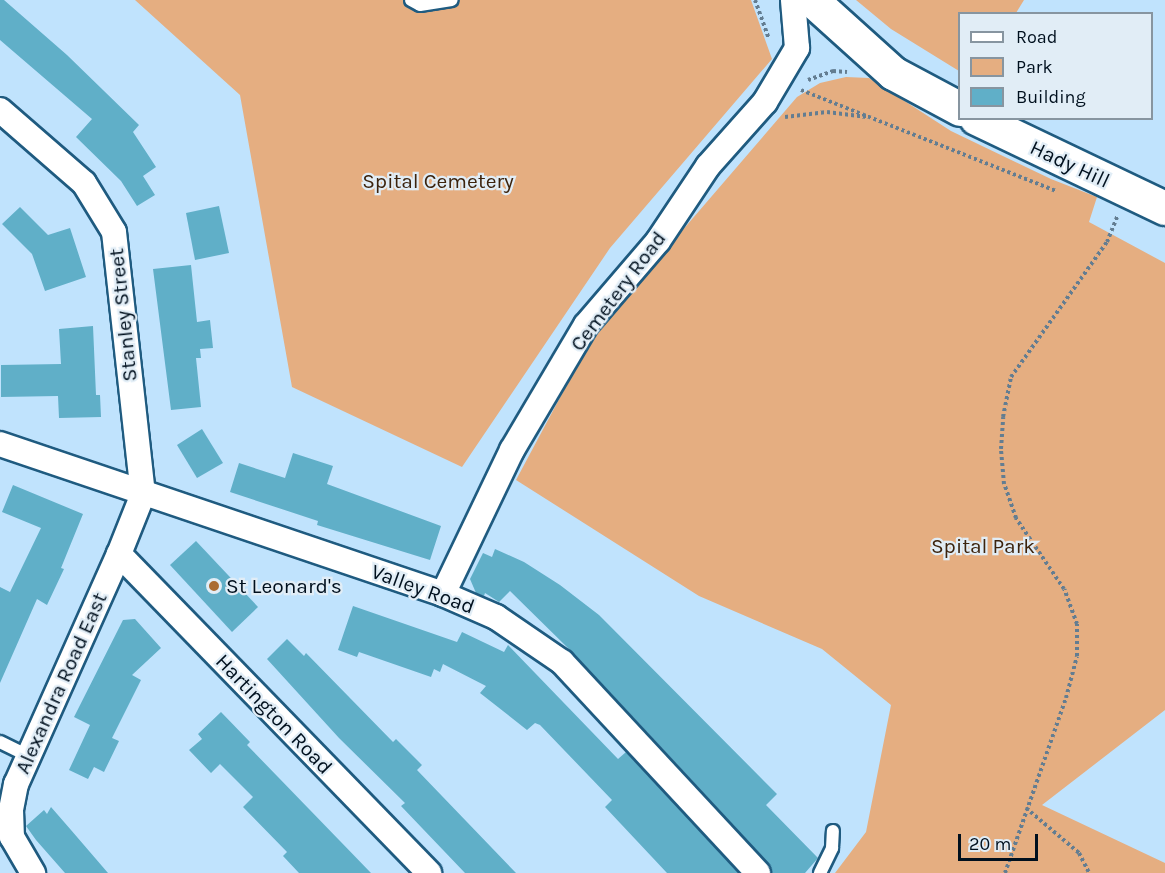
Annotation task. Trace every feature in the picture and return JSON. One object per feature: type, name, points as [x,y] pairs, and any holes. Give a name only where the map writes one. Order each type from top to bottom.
[{"type":"main road","points":[[812,0],[893,73],[958,108]]},
{"type":"main road","name":"Hady Hill","points":[[980,120],[1156,204]]},
{"type":"street","name":"Cemetery Road","points":[[443,594],[512,450],[586,325],[658,241],[708,166],[765,102],[789,79],[797,48],[793,0]]},
{"type":"street","name":"Stanley Street","points":[[0,110],[84,183],[114,232],[143,494]]},
{"type":"street","name":"Valley Road","points":[[0,444],[443,594],[495,616],[562,662],[758,873]]},
{"type":"street","name":"Alexandra Road East","points":[[33,873],[12,837],[11,810],[16,784],[27,755],[119,554],[143,494]]},
{"type":"street","name":"Hartington Road","points":[[119,554],[429,873]]},
{"type":"lane","points":[[411,0],[420,5],[452,0]]},
{"type":"lane","points":[[0,742],[27,755]]},
{"type":"lane","points":[[820,873],[832,848],[833,831]]},
{"type":"path","points":[[789,79],[833,71],[893,73]]},
{"type":"path","points":[[789,79],[803,92],[874,117],[1066,195]]},
{"type":"path","points":[[744,125],[827,112],[874,117]]},
{"type":"path","points":[[1107,211],[1138,223],[1156,204]]},
{"type":"path","points":[[1005,873],[1066,698],[1077,656],[1077,624],[1064,589],[1016,518],[1004,484],[1001,449],[1003,417],[1011,377],[1107,242],[1118,215]]},
{"type":"path","points":[[1026,808],[1079,853],[1089,873]]},
{"type":"green space","name":"Spital Cemetery","points":[[135,0],[751,0],[772,59],[610,248],[462,467],[292,387],[240,95]]},
{"type":"green space","points":[[856,0],[1024,0],[1017,12],[958,12],[958,70],[891,29]]},
{"type":"green space","name":"Spital Park","points":[[846,77],[869,78],[951,131],[1051,179],[1097,197],[1089,222],[1165,263],[1165,710],[1042,805],[1165,863],[1165,873],[835,873],[866,832],[891,705],[822,649],[699,596],[516,480],[595,332],[797,97],[820,83]]},
{"type":"building","points":[[0,0],[4,0],[67,55],[139,125],[133,132],[156,167],[143,176],[155,195],[137,206],[121,181],[76,137],[92,119],[0,40]]},
{"type":"building","points":[[219,206],[229,253],[195,260],[186,213]]},
{"type":"building","points":[[20,207],[48,235],[70,228],[86,277],[45,291],[32,254],[2,224]]},
{"type":"building","points":[[191,265],[197,322],[210,320],[213,348],[200,349],[201,358],[196,358],[201,407],[171,410],[153,269]]},
{"type":"building","points":[[93,326],[96,395],[100,395],[101,417],[59,418],[58,396],[1,397],[1,365],[61,364],[59,329]]},
{"type":"building","points":[[202,429],[223,463],[197,478],[177,445]]},
{"type":"building","points":[[293,453],[333,466],[327,484],[441,526],[430,560],[317,525],[318,521],[230,492],[239,463],[285,478]]},
{"type":"building","points":[[13,485],[83,514],[61,568],[64,569],[47,605],[37,599],[0,683],[0,587],[10,592],[41,528],[2,512]]},
{"type":"building","name":"St Leonard's","points":[[196,541],[258,607],[232,632],[170,565]]},
{"type":"building","points":[[495,549],[524,562],[560,585],[599,615],[777,794],[766,805],[818,858],[805,873],[772,873],[768,863],[647,732],[572,652],[510,591],[499,602],[485,593],[484,596],[476,593],[470,579],[483,553],[492,557]]},
{"type":"building","points":[[353,606],[457,642],[462,632],[504,652],[508,645],[618,759],[626,752],[739,873],[667,873],[605,807],[612,800],[540,725],[535,723],[527,730],[480,693],[486,686],[443,664],[440,672],[434,669],[431,677],[359,652],[357,657],[338,650]]},
{"type":"building","points":[[135,619],[161,648],[132,675],[141,680],[112,738],[119,741],[104,772],[94,767],[88,779],[69,770],[90,725],[74,717],[123,620]]},
{"type":"building","points":[[287,639],[304,656],[306,653],[393,742],[396,739],[422,765],[417,770],[516,873],[465,873],[401,806],[405,803],[339,738],[267,659]]},
{"type":"building","points":[[221,712],[250,742],[247,745],[371,873],[299,873],[283,856],[287,852],[243,807],[253,797],[220,764],[211,773],[189,750],[202,739],[198,734]]},
{"type":"building","points":[[51,807],[108,873],[65,873],[36,840],[26,826],[44,810],[47,814]]},
{"type":"place","name":"St Leonard's","points":[[214,586]]}]
